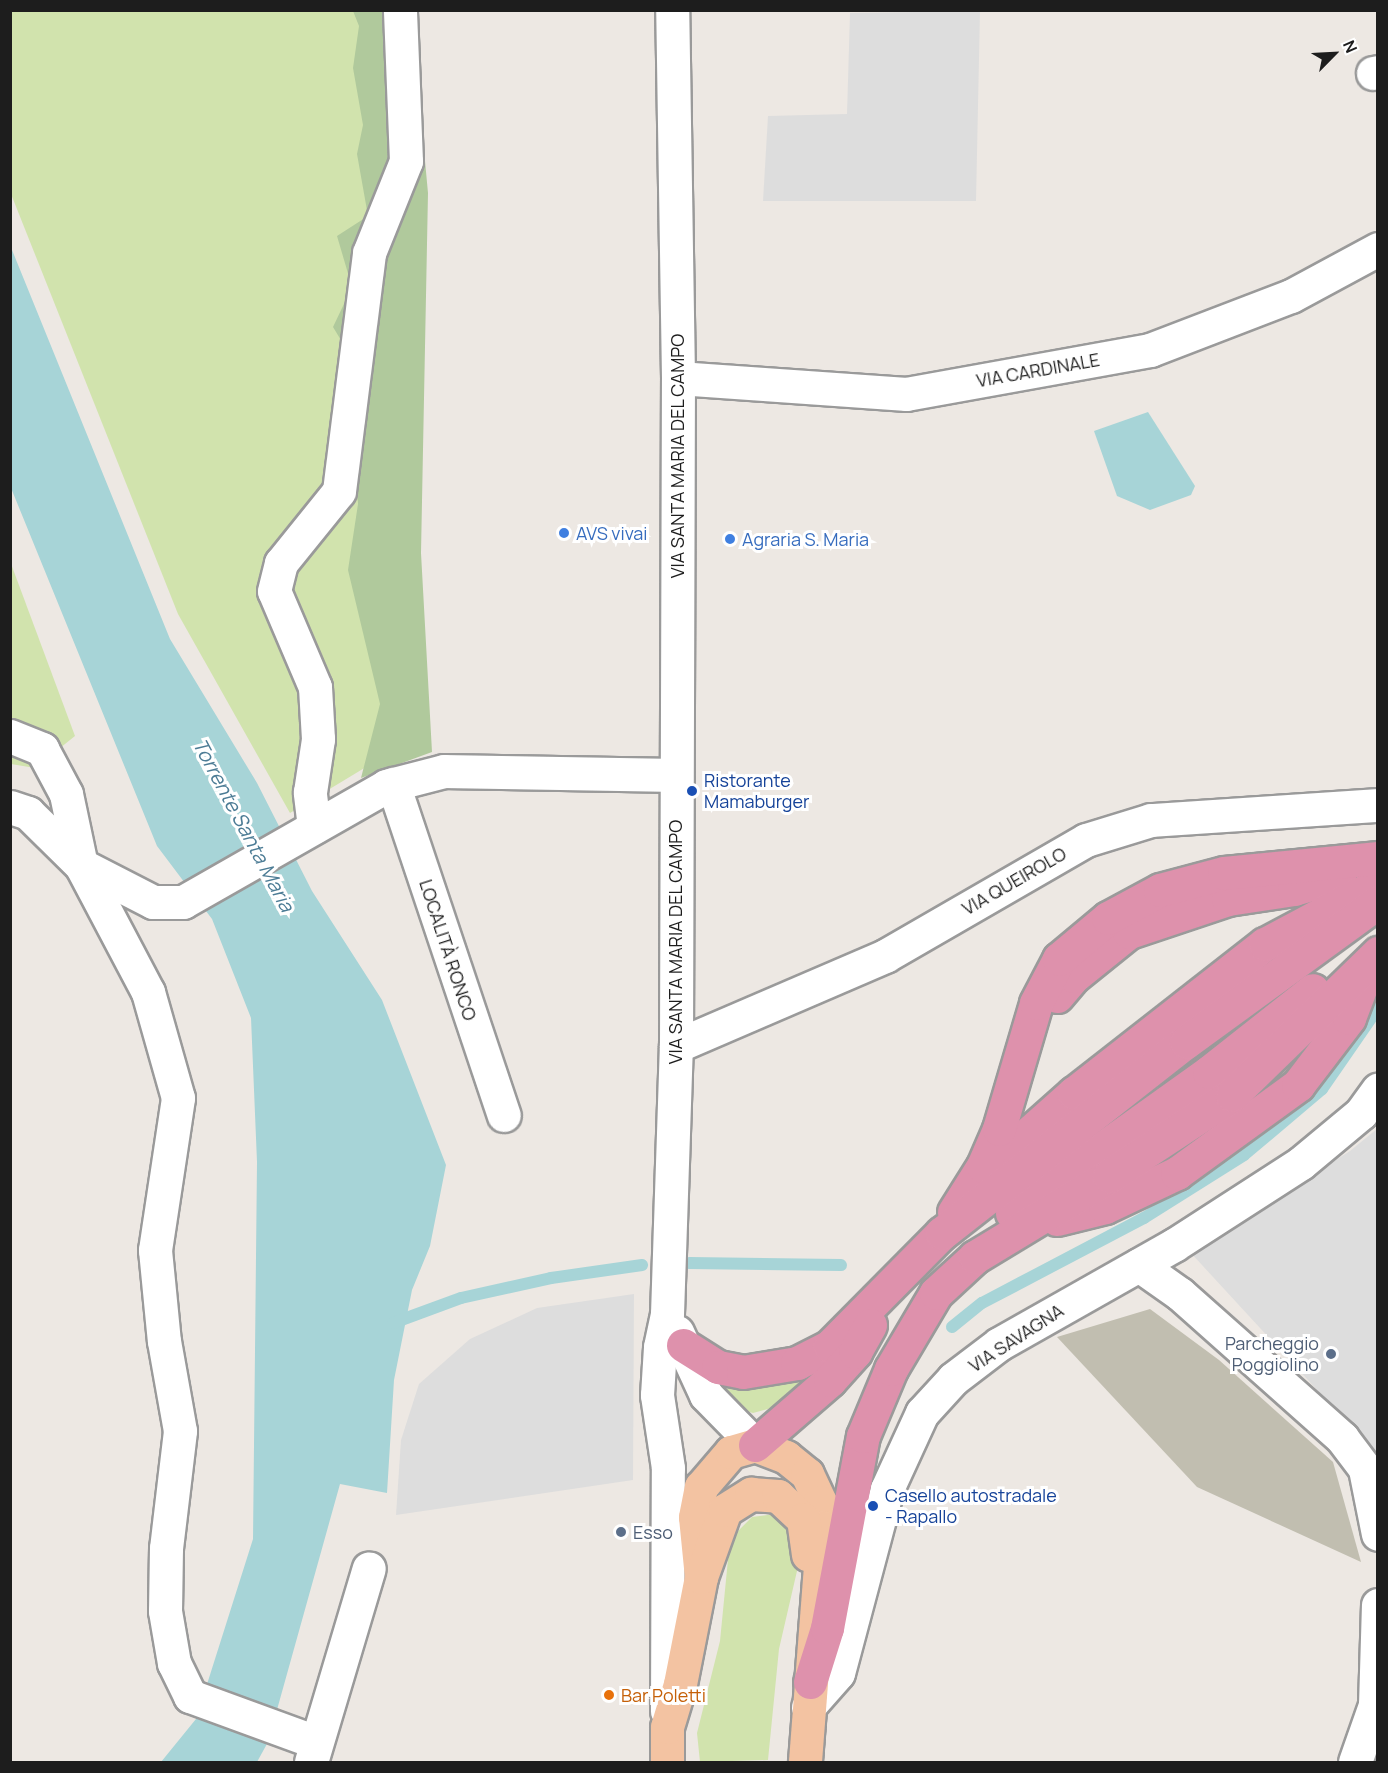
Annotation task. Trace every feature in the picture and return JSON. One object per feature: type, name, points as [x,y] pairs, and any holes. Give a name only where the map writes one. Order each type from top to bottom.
[{"type":"highway","points":[[942,1233],[972,1184],[999,1129],[1030,1030],[1036,1003],[1059,959],[1108,918],[1160,890],[1224,873],[1377,858]]},
{"type":"highway","points":[[1030,1030],[1074,976],[1129,932],[1187,910],[1228,899],[1294,890],[1377,864]]},
{"type":"highway","points":[[972,1184],[1074,1093],[1265,944],[1377,884]]},
{"type":"highway","points":[[683,1345],[718,1367],[743,1372],[797,1363],[830,1346],[942,1233],[1186,1042],[1377,902]]},
{"type":"highway","points":[[811,1730],[827,1628],[863,1436],[914,1325],[936,1293],[975,1257],[1232,1095],[1376,951]]},
{"type":"highway","points":[[959,1271],[996,1224],[1376,951]]},
{"type":"highway","points":[[755,1445],[811,1399],[855,1352],[891,1287]]},
{"type":"main road","points":[[701,1577],[695,1517],[700,1487],[731,1452],[755,1445],[786,1457],[807,1474],[820,1502],[823,1527],[814,1615],[811,1730]]},
{"type":"main road","points":[[659,1762],[680,1684],[701,1577],[725,1510],[751,1494],[778,1496],[797,1510],[806,1530],[814,1615]]},
{"type":"main road","points":[[667,1727],[667,1762]]},
{"type":"street","points":[[311,829],[310,792],[318,739],[315,687],[274,591],[280,563],[339,491],[369,253],[406,161],[400,10]]},
{"type":"street","name":"VIA SANTA MARIA DEL CAMPO","points":[[667,1727],[668,1468],[657,1395],[660,1347],[667,1302],[667,1244],[676,1047],[678,378],[672,10]]},
{"type":"street","name":"VIA CARDINALE","points":[[678,378],[906,394],[1138,352],[1291,296],[1377,249]]},
{"type":"street","points":[[10,736],[42,749],[66,794],[81,865],[148,992],[178,1098],[155,1250],[164,1341],[180,1431],[166,1548],[165,1611],[174,1663],[190,1696],[314,1752],[369,1568]]},
{"type":"street","points":[[10,807],[28,813],[81,865],[153,902],[183,903],[393,784],[444,771],[676,775]]},
{"type":"street","name":"LOCALITÀ RONCO","points":[[393,784],[504,1115]]},
{"type":"street","name":"VIA QUEIROLO","points":[[676,1047],[885,956],[1086,840],[1151,820],[1377,805]]},
{"type":"street","name":"VIA SAVAGNA","points":[[811,1730],[838,1673],[887,1489],[922,1413],[953,1379],[999,1344],[1139,1264],[1301,1163],[1360,1113],[1377,1090]]},
{"type":"street","points":[[1139,1264],[1180,1294],[1342,1438],[1365,1469],[1377,1534]]},
{"type":"street","points":[[667,1302],[683,1345],[706,1395],[755,1445]]},
{"type":"street","points":[[1355,1762],[1375,1705],[1377,1605]]},
{"type":"shaded area","points":[[980,11],[976,201],[763,201],[768,116],[847,114],[850,13]]},
{"type":"shaded area","name":"Parcheggio Poggiolino","points":[[1377,1129],[1377,1455],[1190,1252],[1350,1151]]},
{"type":"shaded area","points":[[634,1294],[633,1480],[396,1515],[401,1440],[419,1384],[470,1339],[537,1308]]},
{"type":"shaded area","points":[[1150,1309],[1219,1360],[1333,1462],[1361,1562],[1197,1487],[1057,1337]]},
{"type":"green space","points":[[10,11],[390,11],[397,674],[376,761],[290,813],[178,614],[11,194]]},
{"type":"green space","points":[[353,11],[411,11],[428,193],[421,553],[432,752],[361,778],[380,704],[348,570],[358,504],[354,417],[359,370],[333,327],[352,287],[337,236],[368,216],[357,154],[363,125],[353,68],[359,26]]},
{"type":"green space","points":[[10,561],[75,736],[35,768],[11,764]]},
{"type":"green space","points":[[828,1355],[805,1387],[768,1409],[753,1413],[740,1409],[727,1396],[724,1385],[744,1391],[776,1385]]},
{"type":"green space","points":[[775,1514],[791,1526],[803,1545],[779,1649],[768,1760],[700,1762],[697,1733],[720,1641],[730,1539],[752,1517]]},
{"type":"water","name":"Torrente Santa Maria","points":[[10,245],[170,639],[257,783],[312,891],[382,1000],[446,1165],[430,1246],[412,1290],[394,1380],[387,1493],[340,1484],[268,1742],[257,1762],[161,1762],[196,1719],[253,1539],[257,1162],[251,1018],[212,919],[157,846],[11,488]]},
{"type":"water","points":[[1148,412],[1195,486],[1191,495],[1150,510],[1117,496],[1094,431]]},
{"type":"waterway","points":[[952,1327],[982,1303],[1144,1218],[1244,1155],[1322,1089],[1378,1008]]},
{"type":"waterway","points":[[689,1263],[841,1265]]},
{"type":"waterway","points":[[393,1323],[461,1298],[551,1278],[642,1265]]},
{"type":"place","name":"AVS vivai","points":[[564,533]]},
{"type":"place","name":"Agraria S. Maria","points":[[730,539]]},
{"type":"place","name":"Ristorante Mamaburger","points":[[692,791]]},
{"type":"place","name":"Parcheggio Poggiolino","points":[[1331,1354]]},
{"type":"place","name":"Casello autostradale - Rapallo","points":[[873,1506]]},
{"type":"place","name":"Esso","points":[[621,1532]]},
{"type":"place","name":"Bar Poletti","points":[[609,1695]]}]
